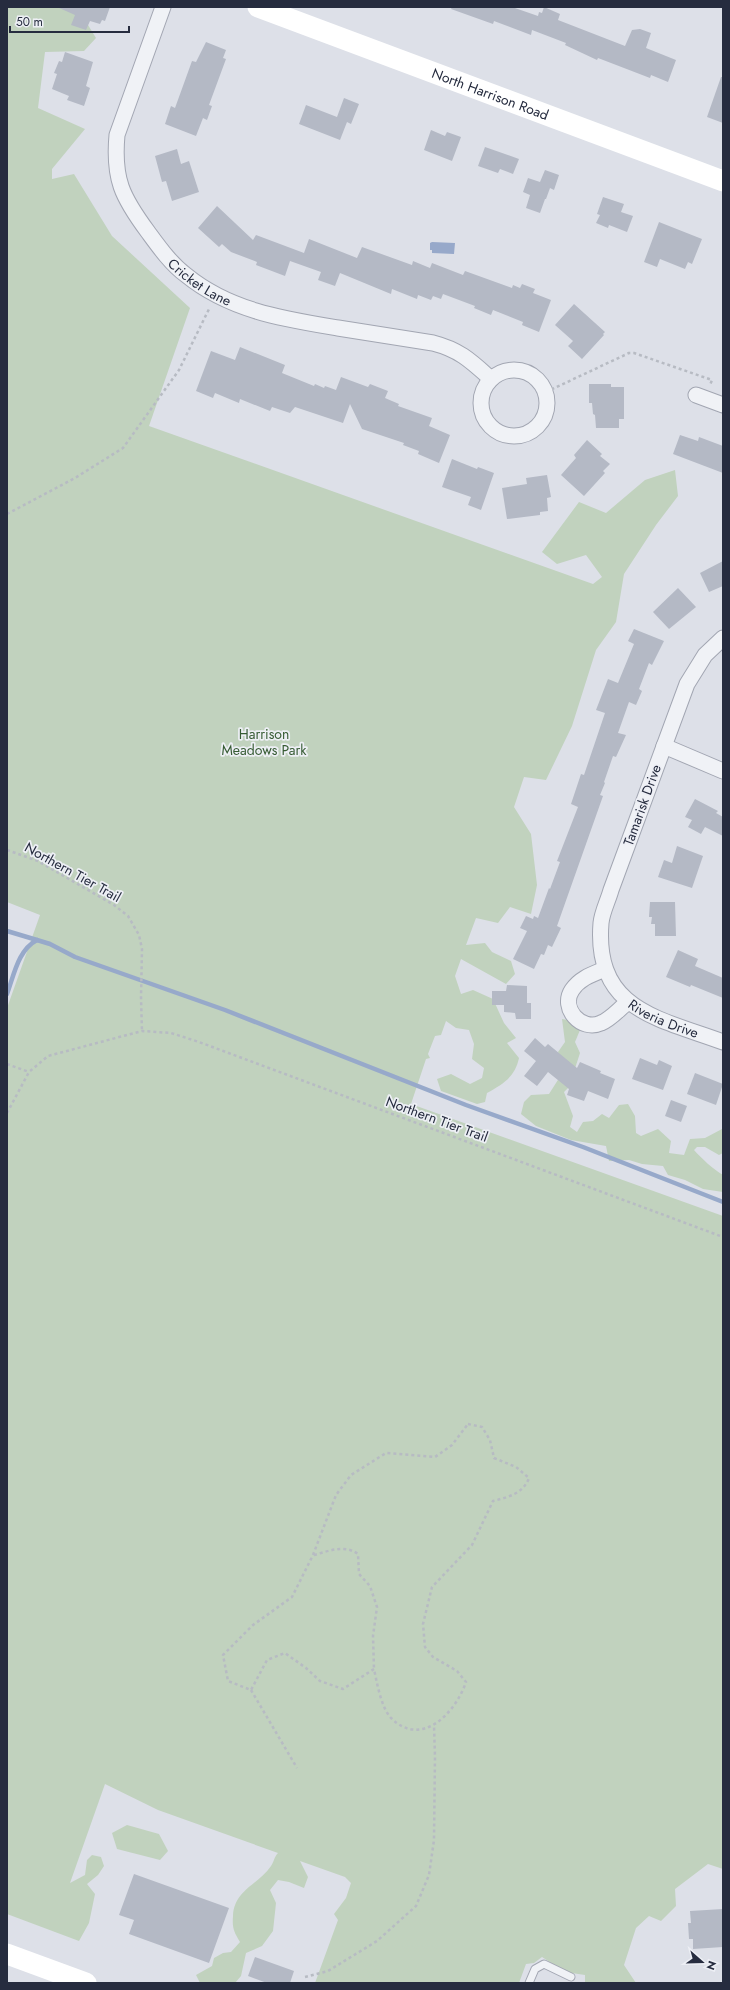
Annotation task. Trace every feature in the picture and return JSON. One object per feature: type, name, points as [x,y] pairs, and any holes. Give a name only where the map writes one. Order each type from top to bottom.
[{"type":"street","name":"Cricket Lane","points":[[163,7],[117,135],[115,157],[117,177],[129,207],[158,247],[185,275],[215,295],[267,316],[426,342],[450,348],[464,355],[491,379]]},
{"type":"street","name":"North Harrison Road","points":[[258,7],[283,12],[723,181]]},
{"type":"street","points":[[511,370],[522,370],[537,379],[546,392],[548,403],[546,414],[541,424],[533,431],[523,436],[512,437],[501,434],[492,428],[485,420],[481,409],[481,398],[484,388],[491,379],[500,373],[511,370]]},
{"type":"street","points":[[701,397],[723,405]]},
{"type":"street","name":"Tamarisk Drive","points":[[613,984],[605,969],[601,921],[687,684],[705,655],[723,638]]},
{"type":"street","points":[[664,746],[723,771]]},
{"type":"street","points":[[605,969],[582,979],[570,991],[569,1002],[574,1018],[581,1023],[590,1025],[600,1024],[628,1002]]},
{"type":"street","name":"Riveria Drive","points":[[613,984],[628,1002],[642,1012],[723,1042]]},
{"type":"street","points":[[7,1954],[81,1982]]},
{"type":"lane","points":[[529,1983],[535,1969],[544,1964],[571,1977]]},
{"type":"path","points":[[7,514],[75,478],[123,448],[179,370],[215,295]]},
{"type":"path","points":[[546,392],[628,352],[712,380],[701,397]]},
{"type":"path","name":"Northern Tier Trail","points":[[7,850],[38,861],[114,905],[128,916],[139,935],[142,949],[140,997],[142,1031]]},
{"type":"path","name":"Northern Tier Trail","points":[[7,1113],[29,1072],[48,1056],[142,1031],[171,1033],[199,1042],[723,1237]]},
{"type":"path","points":[[7,1064],[29,1072]]},
{"type":"path","points":[[297,1768],[251,1690],[228,1681],[223,1655],[253,1625],[292,1597],[313,1555],[336,1495],[350,1475],[386,1454],[435,1457],[452,1445],[468,1424],[482,1427],[490,1440],[494,1458],[516,1467],[529,1478],[526,1486],[513,1496],[493,1502],[472,1545],[432,1587],[423,1624],[425,1647],[433,1657],[457,1671],[466,1682],[462,1695],[449,1712],[434,1726],[408,1729],[390,1717],[380,1694],[374,1668],[373,1636],[377,1607],[370,1586],[360,1574],[358,1554],[352,1550],[338,1548],[313,1555]]},
{"type":"path","points":[[251,1690],[267,1660],[285,1653],[306,1668],[320,1682],[344,1689],[374,1668]]},
{"type":"path","points":[[305,1977],[328,1971],[376,1941],[416,1906],[429,1875],[434,1840],[434,1726]]},
{"type":"green space","name":"Harrison Meadows Park","points":[[7,7],[77,7],[96,38],[84,51],[45,52],[38,108],[85,129],[52,169],[52,179],[74,174],[112,236],[190,308],[149,426],[593,584],[602,577],[586,555],[557,564],[542,552],[579,502],[606,513],[645,480],[675,470],[678,496],[656,525],[624,574],[616,622],[596,650],[572,726],[546,780],[524,777],[514,807],[531,834],[537,885],[531,914],[510,907],[498,923],[476,918],[466,945],[485,943],[492,952],[511,961],[515,974],[506,984],[461,959],[455,976],[461,994],[473,990],[493,999],[504,1023],[516,1038],[507,1043],[519,1058],[515,1070],[508,1079],[487,1093],[485,1102],[477,1104],[441,1091],[437,1079],[451,1074],[470,1084],[482,1078],[484,1068],[472,1059],[474,1044],[469,1030],[456,1028],[446,1021],[441,1035],[435,1036],[428,1054],[430,1058],[426,1059],[411,1104],[723,1216],[723,1869],[708,1864],[675,1889],[676,1906],[661,1921],[649,1916],[636,1928],[624,1965],[636,1983],[585,1983],[585,1975],[565,1972],[542,1957],[534,1963],[526,1964],[519,1983],[315,1983],[338,1920],[334,1914],[346,1898],[351,1883],[345,1877],[300,1861],[308,1877],[304,1888],[289,1882],[278,1880],[270,1890],[276,1903],[273,1931],[262,1946],[246,1953],[241,1976],[235,1983],[200,1983],[196,1975],[212,1966],[214,1958],[223,1953],[231,1952],[240,1942],[233,1927],[234,1907],[242,1894],[266,1873],[278,1853],[158,1810],[105,1784],[70,1883],[85,1875],[87,1860],[92,1855],[101,1857],[104,1866],[98,1875],[87,1884],[95,1894],[89,1923],[79,1941],[7,1914],[7,1008],[40,915],[7,902]]},
{"type":"green space","points":[[562,1019],[573,1021],[580,1030],[575,1042],[580,1053],[569,1087],[564,1092],[573,1116],[570,1127],[577,1132],[583,1122],[593,1121],[602,1114],[609,1118],[619,1105],[628,1104],[635,1116],[636,1133],[641,1136],[658,1129],[671,1141],[669,1153],[684,1155],[690,1139],[705,1138],[722,1129],[723,1153],[719,1155],[705,1147],[697,1147],[694,1150],[708,1164],[723,1175],[723,1192],[703,1189],[685,1180],[668,1175],[663,1166],[642,1164],[629,1160],[609,1161],[606,1146],[571,1140],[536,1126],[521,1114],[524,1102],[531,1095],[549,1094],[563,1072],[558,1052],[565,1042]]},
{"type":"green space","points":[[127,1825],[159,1834],[168,1851],[160,1860],[117,1849],[112,1833]]},
{"type":"water","points":[[430,243],[455,243],[454,254],[432,253],[432,250],[430,250]]},
{"type":"building","points":[[57,7],[110,7],[105,21],[102,20],[100,24],[90,21],[86,30],[71,25],[75,15]]},
{"type":"building","points":[[452,7],[512,7],[538,16],[539,12],[542,13],[544,7],[560,14],[558,20],[625,46],[632,30],[640,29],[651,33],[646,48],[676,60],[668,82],[651,75],[650,78],[598,58],[597,60],[565,45],[566,43],[532,30],[531,35],[494,21],[493,24],[451,9]]},
{"type":"building","points":[[206,42],[226,50],[223,58],[226,59],[209,105],[212,106],[207,120],[203,118],[196,136],[165,124],[171,106],[175,108],[192,61],[196,62]]},
{"type":"building","points":[[65,52],[93,62],[86,86],[90,88],[84,106],[67,100],[69,96],[52,89],[57,74],[54,73],[59,61],[62,62]]},
{"type":"building","points":[[721,77],[723,77],[723,123],[707,117]]},
{"type":"building","points":[[344,98],[359,104],[351,124],[347,122],[340,140],[299,124],[306,105],[337,117]]},
{"type":"building","points":[[431,130],[445,136],[447,132],[461,137],[452,161],[424,150]]},
{"type":"building","points":[[485,147],[519,159],[513,174],[500,169],[498,173],[478,166]]},
{"type":"building","points":[[177,149],[181,164],[189,161],[199,192],[172,201],[166,181],[162,182],[155,156]]},
{"type":"building","points":[[545,170],[559,175],[554,190],[550,188],[540,213],[526,208],[530,195],[523,192],[528,178],[540,182]]},
{"type":"building","points":[[603,197],[624,204],[621,212],[633,216],[627,232],[609,225],[608,228],[596,223],[600,215],[597,214]]},
{"type":"building","points":[[217,206],[253,240],[256,235],[304,253],[309,239],[357,258],[362,247],[412,265],[413,261],[430,268],[432,263],[463,275],[465,271],[512,288],[513,285],[520,288],[522,284],[535,289],[533,293],[551,300],[539,332],[522,325],[523,322],[493,310],[491,315],[474,308],[475,306],[443,294],[441,299],[433,296],[431,300],[418,295],[417,299],[392,289],[391,294],[340,273],[335,286],[318,280],[321,272],[290,261],[285,276],[256,265],[257,262],[231,252],[222,244],[219,247],[198,228]]},
{"type":"building","points":[[659,222],[702,239],[692,264],[688,262],[685,269],[660,259],[657,267],[644,262]]},
{"type":"building","points":[[574,304],[605,332],[582,359],[568,346],[573,341],[555,325]]},
{"type":"building","points":[[240,347],[285,365],[282,373],[314,386],[315,384],[324,388],[325,386],[336,390],[341,377],[368,387],[370,384],[388,391],[385,398],[399,404],[398,406],[432,418],[429,426],[450,435],[439,463],[418,454],[419,451],[403,445],[404,443],[362,429],[350,404],[343,423],[295,407],[290,413],[272,407],[270,411],[240,399],[239,403],[215,393],[213,398],[196,391],[211,351],[235,360]]},
{"type":"building","points":[[589,384],[611,384],[611,387],[624,387],[624,419],[619,419],[619,428],[596,428],[592,403],[589,403]]},
{"type":"building","points":[[680,435],[698,441],[699,437],[723,446],[723,473],[673,454]]},
{"type":"building","points":[[587,440],[602,454],[600,456],[610,464],[603,471],[605,473],[584,496],[561,475],[576,458],[574,455]]},
{"type":"building","points":[[452,459],[477,469],[478,467],[494,473],[481,510],[468,505],[471,497],[442,487]]},
{"type":"building","points":[[547,475],[551,497],[547,498],[548,511],[540,512],[540,515],[507,519],[502,488],[527,484],[526,478]]},
{"type":"building","points":[[723,561],[723,586],[709,592],[700,573]]},
{"type":"building","points":[[678,588],[696,607],[669,629],[653,612]]},
{"type":"building","points":[[634,629],[664,641],[652,665],[649,663],[639,689],[642,691],[636,705],[629,702],[618,733],[626,735],[616,757],[613,756],[604,782],[605,783],[600,795],[603,796],[557,926],[561,928],[552,947],[548,945],[544,955],[541,954],[534,969],[513,959],[527,931],[520,928],[526,916],[533,919],[534,916],[538,918],[549,888],[550,889],[560,862],[557,861],[578,807],[571,804],[581,774],[584,775],[605,713],[596,710],[608,679],[618,683],[634,644],[628,641]]},
{"type":"building","points":[[695,799],[718,811],[716,813],[723,817],[723,836],[705,827],[701,834],[688,827],[692,820],[685,817]]},
{"type":"building","points":[[677,846],[703,856],[692,888],[658,877],[664,860],[672,863]]},
{"type":"building","points":[[650,902],[675,902],[676,936],[655,936],[655,924],[651,924],[652,917],[649,917]]},
{"type":"building","points":[[678,950],[698,959],[695,966],[723,978],[723,998],[666,977]]},
{"type":"building","points":[[507,985],[527,986],[527,1003],[531,1003],[531,1019],[516,1019],[515,1013],[504,1012],[504,1005],[492,1005],[492,991],[506,991]]},
{"type":"building","points":[[535,1038],[545,1047],[548,1044],[577,1068],[580,1062],[615,1079],[608,1099],[588,1091],[584,1101],[567,1095],[569,1089],[548,1072],[537,1086],[524,1076],[536,1061],[524,1051]]},
{"type":"building","points":[[640,1058],[657,1065],[659,1060],[672,1066],[663,1090],[632,1079]]},
{"type":"building","points":[[695,1073],[723,1084],[716,1105],[687,1094]]},
{"type":"building","points":[[671,1100],[687,1106],[681,1122],[665,1116]]},
{"type":"building","points":[[134,1874],[229,1908],[209,1963],[129,1934],[134,1920],[119,1915]]},
{"type":"building","points":[[723,1909],[723,1947],[693,1949],[693,1939],[689,1939],[688,1923],[691,1923],[690,1911]]},
{"type":"building","points":[[255,1957],[294,1971],[290,1983],[267,1983],[248,1976]]},
{"type":"waterway","points":[[7,931],[37,940]]},
{"type":"waterway","points":[[7,994],[21,956],[25,950],[37,940],[50,944],[75,957],[225,1010],[466,1105],[583,1147],[723,1202]]}]
